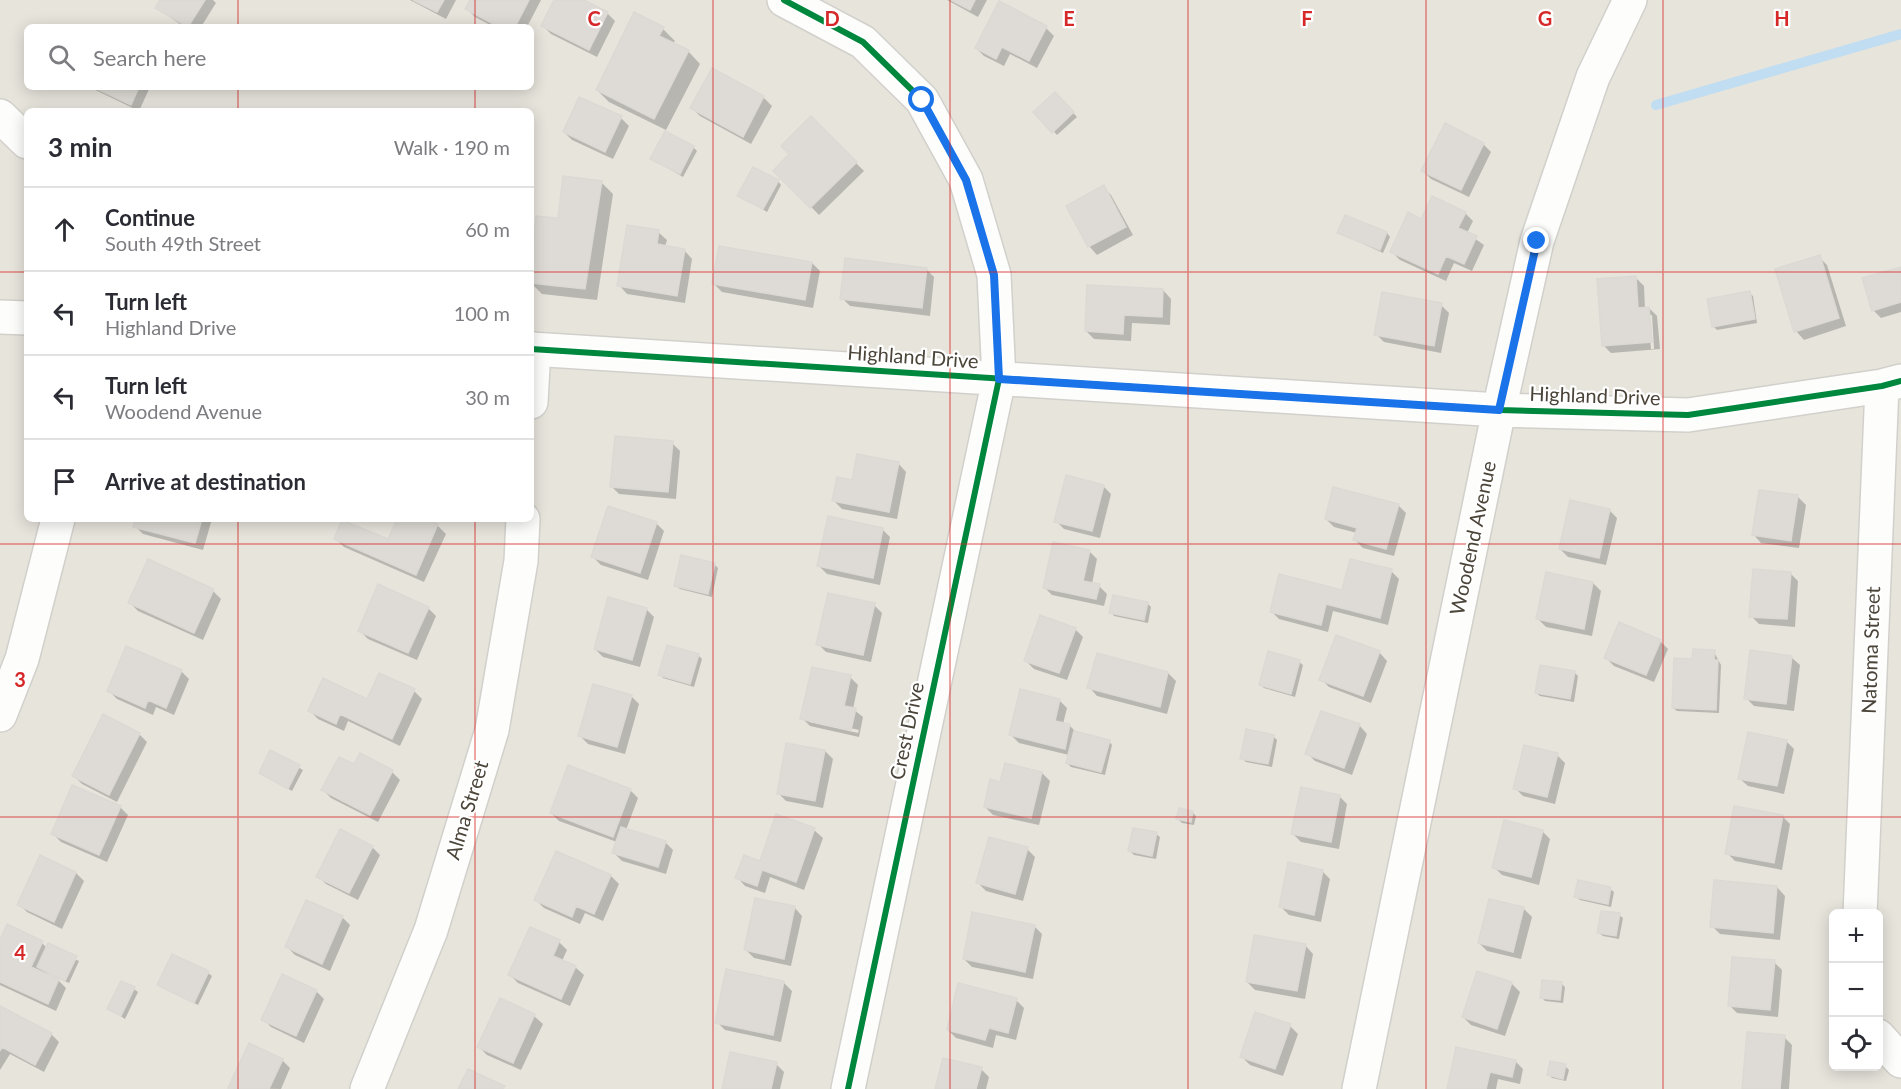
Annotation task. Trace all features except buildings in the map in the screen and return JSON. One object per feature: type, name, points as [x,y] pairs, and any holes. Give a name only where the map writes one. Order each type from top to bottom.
[{"type":"street","name":"Crest Drive","points":[[784,0],[863,42],[922,100],[966,180],[994,275],[999,379],[848,1089]]},
{"type":"street","name":"Woodend Avenue","points":[[1359,1089],[1499,410],[1537,241],[1593,77],[1630,0]]},
{"type":"street","points":[[0,116],[24,139]]},
{"type":"street","points":[[0,317],[24,318]]},
{"type":"street","name":"Highland Drive","points":[[534,349],[1499,410],[1688,415],[1892,384]]},
{"type":"street","name":"Natoma Street","points":[[1860,909],[1892,384]]},
{"type":"street","points":[[0,715],[22,658],[57,522]]},
{"type":"street","name":"Alma Street","points":[[367,1089],[431,930],[492,730],[521,561],[524,522]]},
{"type":"street","points":[[1883,1041],[1901,1061]]},
{"type":"shaded area","points":[[0,0],[1901,0],[1901,1089],[0,1089]]},
{"type":"waterway","points":[[1656,105],[1901,34]]},
{"type":"cycle path","points":[[784,0],[863,42],[922,100],[966,180],[994,275],[999,379],[848,1089]]},
{"type":"cycle path","points":[[534,349],[1499,410],[1688,415],[1882,386],[1901,381]]},
{"type":"route","points":[[922,100],[966,180],[994,275],[999,379],[1499,410],[1537,241]]}]
